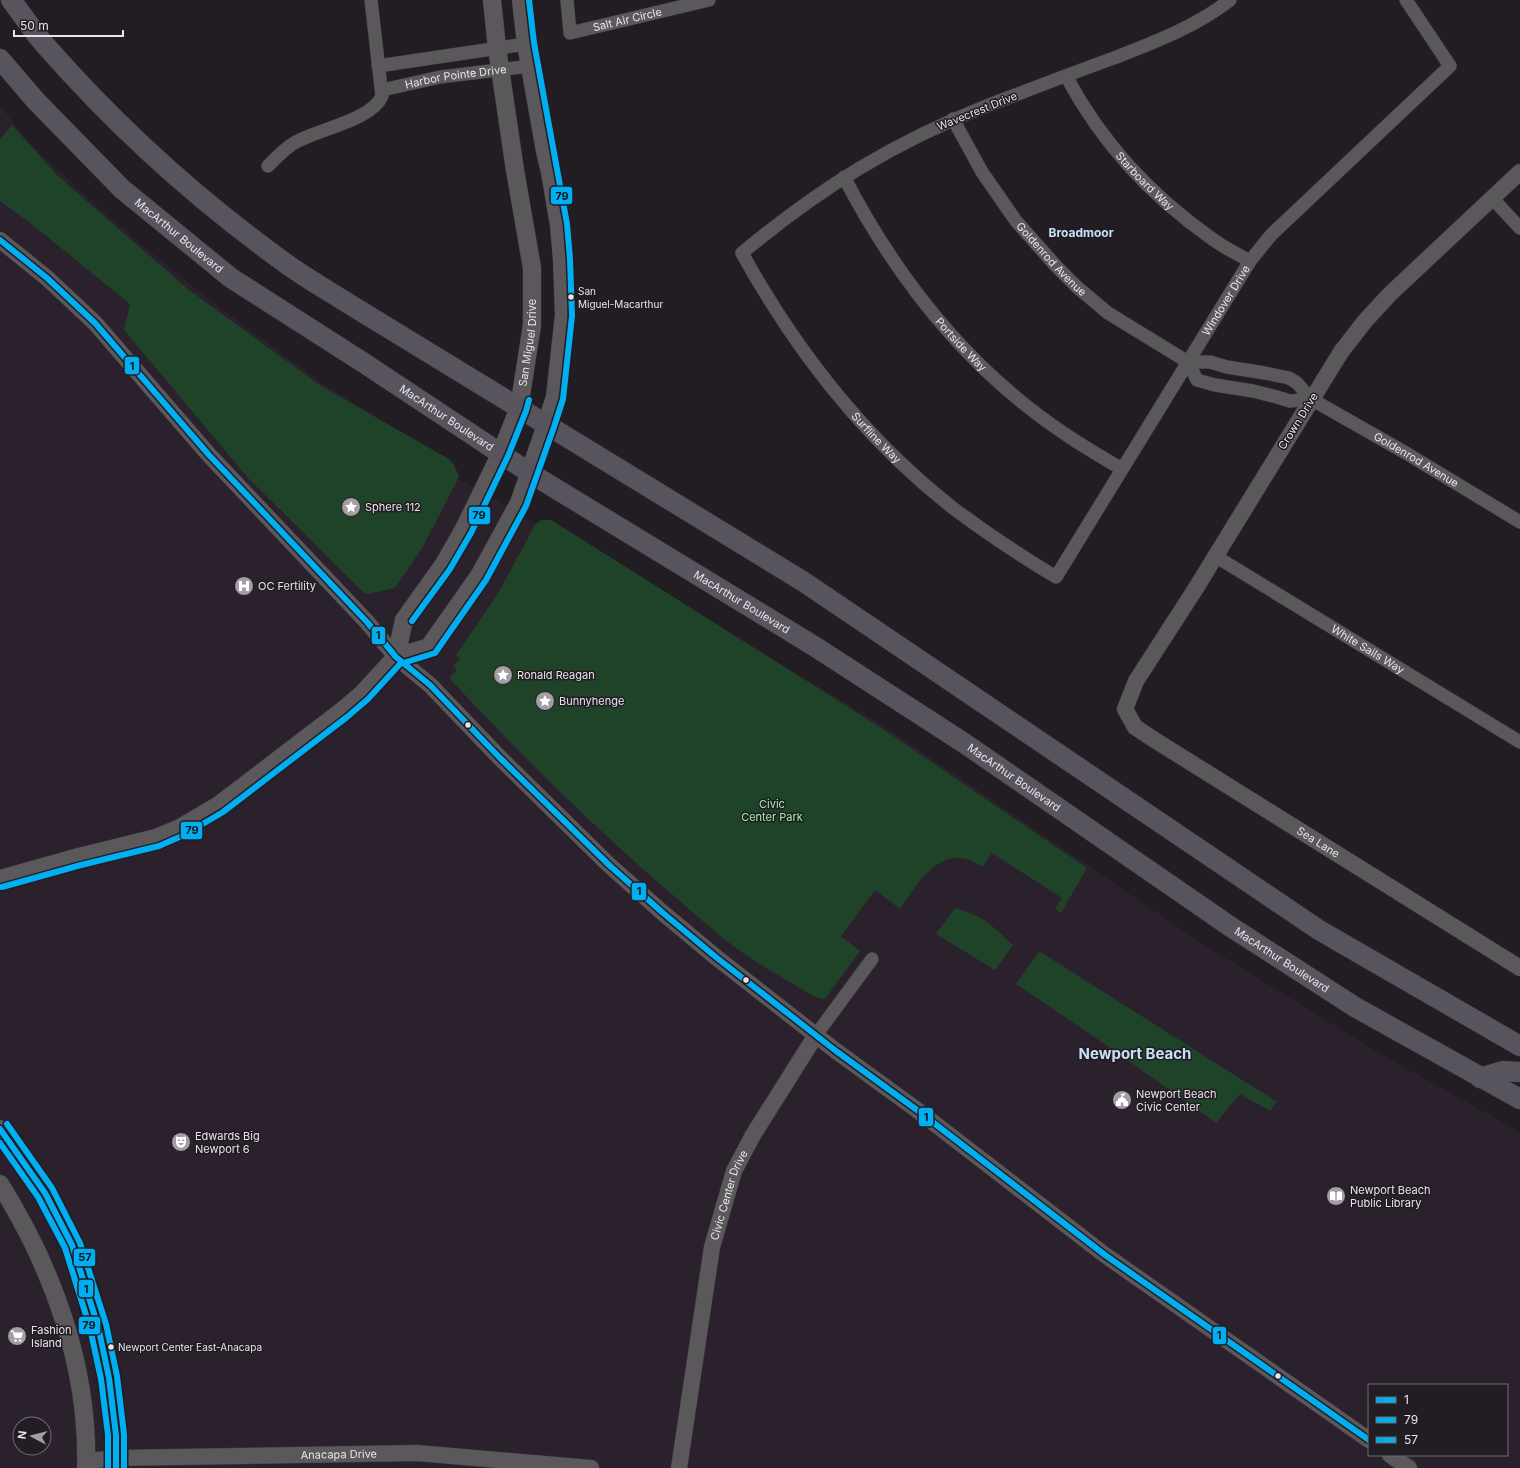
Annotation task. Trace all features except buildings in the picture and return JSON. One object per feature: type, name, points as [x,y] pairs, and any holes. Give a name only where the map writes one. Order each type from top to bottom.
[{"type":"main road","points":[[11,0],[45,45],[111,114],[170,170],[232,223],[289,265],[354,307],[804,582],[1319,930],[1520,1046]]},
{"type":"main road","name":"San Miguel Drive","points":[[396,657],[404,620],[444,564],[464,529],[501,453],[520,408],[532,325],[532,268],[516,178],[497,48],[492,0]]},
{"type":"main road","points":[[0,879],[78,857],[156,838],[203,816],[264,772],[347,707],[362,694],[396,657],[429,647],[479,576],[517,508],[546,425],[555,397],[564,315],[562,259],[558,225],[550,172],[526,44],[521,0]]},
{"type":"main road","name":"MacArthur Boulevard","points":[[0,59],[36,101],[122,189],[231,278],[530,473],[814,646],[964,743],[1231,927],[1348,1003],[1520,1100]]},
{"type":"main road","points":[[1480,1078],[1503,1071],[1520,1072]]},
{"type":"main road","points":[[0,1129],[45,1194],[72,1245],[98,1326],[110,1385],[116,1435],[117,1463]]},
{"type":"main road","points":[[0,1184],[14,1206],[39,1255],[59,1304],[77,1367],[85,1434],[86,1464]]},
{"type":"street","points":[[268,166],[295,142],[369,112],[379,103],[382,96],[382,90],[371,0]]},
{"type":"street","name":"Salt Air Circle","points":[[567,0],[570,33],[709,0]]},
{"type":"street","name":"Wavecrest Drive","points":[[742,253],[791,213],[844,177],[909,140],[953,120],[1162,39],[1193,25],[1230,0]]},
{"type":"street","name":"Windover Drive","points":[[1056,577],[1250,261],[1271,235],[1450,66],[1406,0]]},
{"type":"street","name":"Harbor Pointe Drive","points":[[378,66],[526,44]]},
{"type":"street","name":"Harbor Pointe Drive","points":[[382,90],[440,77],[530,66]]},
{"type":"street","name":"Starboard Way","points":[[1066,76],[1088,114],[1114,150],[1144,183],[1176,213],[1212,239],[1250,261]]},
{"type":"street","name":"Goldenrod Avenue","points":[[953,120],[974,159],[998,197],[1016,221],[1056,266],[1077,287],[1108,313],[1188,362],[1210,362],[1227,367],[1265,372],[1289,378],[1297,383],[1311,399],[1406,452],[1520,522]]},
{"type":"street","name":"Crown Drive","points":[[1125,709],[1136,681],[1216,556],[1341,352],[1364,321],[1390,294],[1520,172]]},
{"type":"street","name":"Portside Way","points":[[844,177],[860,207],[896,265],[924,303],[960,345],[985,369],[1036,413],[1070,437],[1122,469]]},
{"type":"street","points":[[1492,198],[1520,228]]},
{"type":"street","points":[[0,240],[47,278],[94,323],[209,455],[367,622],[396,657],[430,686],[500,758],[609,865],[663,913],[816,1036],[923,1115],[1105,1255],[1368,1439]]},
{"type":"street","name":"Surfline Way","points":[[742,253],[766,295],[808,359],[834,392],[881,443],[921,481],[953,507],[1020,556],[1056,577]]},
{"type":"street","points":[[1188,362],[1197,380],[1215,385],[1277,396],[1290,401],[1311,399]]},
{"type":"street","name":"White Sails Way","points":[[1216,556],[1520,742]]},
{"type":"street","name":"Sea Lane","points":[[1125,709],[1135,727],[1520,968]]},
{"type":"street","name":"Civic Center Drive","points":[[679,1468],[712,1247],[734,1171],[753,1135],[816,1036],[872,959]]},
{"type":"street","name":"Anacapa Drive","points":[[86,1464],[418,1453],[591,1468]]},
{"type":"street","points":[[1391,1456],[1409,1468]]},
{"type":"shaded area","points":[[0,106],[35,148],[106,214],[197,290],[323,384],[450,462],[456,477],[541,527],[550,526],[886,727],[1200,942],[1374,1050],[1520,1132],[1520,1468],[0,1468]]},
{"type":"green space","points":[[12,125],[58,176],[189,290],[321,386],[449,459],[454,465],[459,476],[455,485],[421,550],[395,588],[368,594],[363,592],[248,478],[124,330],[130,304],[29,222],[0,201],[0,139]]},
{"type":"green space","name":"Civic Center Park","points":[[541,520],[551,520],[556,523],[886,731],[1087,868],[1061,913],[1055,909],[1062,898],[992,853],[983,867],[973,861],[955,858],[944,861],[935,866],[919,882],[900,909],[875,890],[841,936],[860,951],[825,999],[815,997],[740,951],[706,924],[614,843],[530,762],[449,678],[457,670],[453,665],[460,660],[456,655],[497,595],[535,525]]},
{"type":"green space","points":[[955,908],[981,918],[1013,945],[995,970],[936,934]]},
{"type":"green space","points":[[1039,951],[1277,1102],[1270,1111],[1240,1094],[1216,1123],[1112,1049],[1016,984]]},
{"type":"transit line","name":"79","points":[[2,887],[81,865],[159,846],[184,835],[223,812],[347,717],[368,699],[400,664],[435,653],[486,580],[526,506],[554,427],[563,399],[572,316],[567,224],[534,43],[529,0]]},
{"type":"transit line","name":"1","points":[[0,240],[47,278],[95,323],[209,455],[367,622],[396,657],[430,685],[500,758],[609,865],[663,913],[717,958],[836,1051],[917,1110],[1105,1255],[1368,1439]]},
{"type":"transit line","name":"79","points":[[412,621],[450,569],[471,533],[508,456],[529,400]]},
{"type":"transit line","name":"57","points":[[7,1124],[52,1188],[80,1243],[106,1324],[117,1376],[124,1434],[124,1468]]},
{"type":"transit line","name":"1","points":[[0,1129],[45,1193],[72,1245],[98,1326],[109,1378],[116,1435],[116,1468]]},
{"type":"transit line","name":"79","points":[[0,1143],[38,1197],[65,1248],[90,1328],[101,1379],[108,1435],[108,1468]]},
{"type":"place","name":"San Miguel-Macarthur","points":[[571,297]]},
{"type":"place","name":"Sphere 112","points":[[351,507]]},
{"type":"place","name":"OC Fertility","points":[[244,586]]},
{"type":"place","name":"Ronald Reagan","points":[[503,675]]},
{"type":"place","name":"Bunnyhenge","points":[[545,701]]},
{"type":"place","name":"Newport Beach Civic Center","points":[[1122,1100]]},
{"type":"place","name":"Edwards Big Newport 6","points":[[181,1142]]},
{"type":"place","name":"Newport Beach Public Library","points":[[1336,1196]]},
{"type":"place","name":"Fashion Island","points":[[17,1336]]},
{"type":"place","name":"Newport Center East-Anacapa","points":[[111,1347]]},
{"type":"district","name":"Broadmoor","points":[[1081,232]]},
{"type":"district","name":"Newport Beach","points":[[1135,1053]]}]
